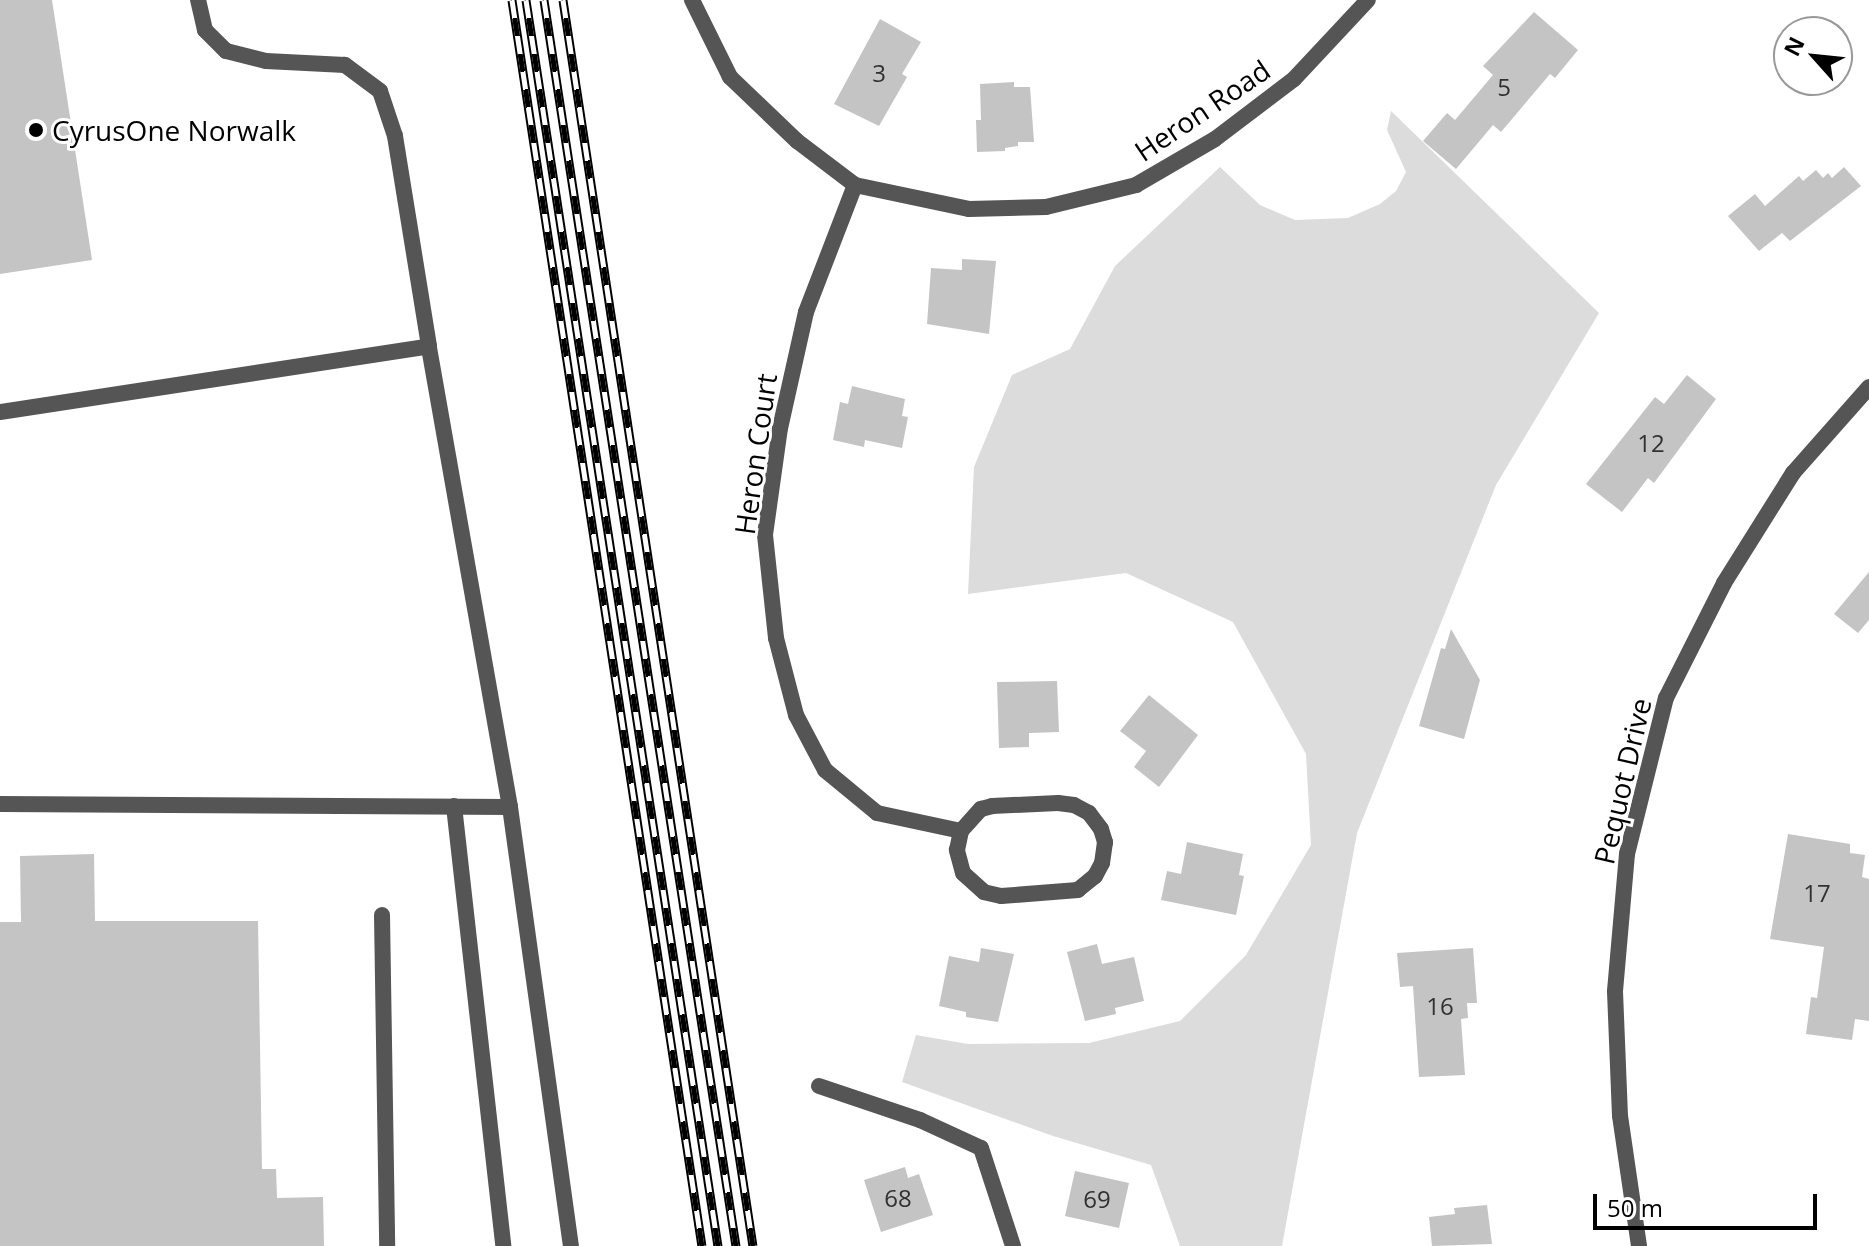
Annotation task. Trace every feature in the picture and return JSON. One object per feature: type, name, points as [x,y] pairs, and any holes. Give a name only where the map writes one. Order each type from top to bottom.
[{"type":"street","points":[[198,0],[205,30],[226,51],[266,61],[345,65],[380,91],[395,136],[510,807],[571,1246]]},
{"type":"street","name":"Heron Road","points":[[692,0],[730,77],[797,141],[855,185],[969,209],[1046,207],[1136,185],[1215,139],[1294,79],[1368,0]]},
{"type":"street","name":"Heron Court","points":[[855,185],[806,312],[780,428],[765,535],[776,638],[796,715],[825,770],[877,813],[961,831]]},
{"type":"street","points":[[0,412],[429,346]]},
{"type":"street","name":"Pequot Drive","points":[[1639,1246],[1620,1116],[1615,991],[1627,854],[1666,698],[1724,583],[1793,473],[1869,387]]},
{"type":"street","points":[[0,804],[510,807]]},
{"type":"street","points":[[1074,805],[1089,813],[1101,829],[1105,842],[1102,863],[1095,876],[1078,890],[1001,896],[974,886],[959,865],[957,850],[961,831],[968,819],[992,806],[1074,805]]},
{"type":"street","points":[[454,806],[503,1246]]},
{"type":"street","points":[[382,915],[387,1246]]},
{"type":"street","points":[[819,1086],[920,1120],[981,1148],[1013,1246]]},
{"type":"shaded area","points":[[1391,111],[1599,313],[1496,485],[1357,833],[1282,1246],[1180,1246],[1151,1165],[1053,1136],[902,1082],[916,1035],[968,1044],[1089,1043],[1180,1021],[1246,955],[1311,845],[1306,754],[1233,622],[1126,573],[968,594],[974,467],[1012,375],[1070,349],[1115,266],[1220,167],[1260,205],[1295,220],[1348,218],[1380,204],[1396,191],[1406,172],[1387,130]]},
{"type":"building","name":"CyrusOne Norwalk","points":[[0,0],[52,0],[92,260],[0,274]]},
{"type":"building","points":[[1534,12],[1578,50],[1555,78],[1550,74],[1501,132],[1493,125],[1456,169],[1423,141],[1447,113],[1455,120],[1493,75],[1483,66]]},
{"type":"building","points":[[880,19],[921,42],[902,74],[907,77],[879,126],[834,104]]},
{"type":"building","points":[[1014,82],[1014,87],[1030,87],[1034,142],[1018,142],[1018,146],[1005,148],[1005,151],[977,152],[976,120],[981,120],[980,84]]},
{"type":"building","points":[[1844,167],[1861,186],[1790,241],[1782,233],[1759,251],[1728,216],[1755,194],[1765,206],[1799,176],[1803,181],[1816,170],[1823,178],[1828,173],[1832,178]]},
{"type":"building","points":[[962,259],[996,261],[989,334],[927,324],[931,268],[962,270]]},
{"type":"building","points":[[1687,375],[1716,399],[1654,483],[1648,478],[1622,512],[1586,484],[1655,397],[1664,404]]},
{"type":"building","points":[[852,386],[905,399],[902,416],[908,417],[902,448],[865,440],[864,447],[833,440],[840,402],[848,404]]},
{"type":"building","points":[[1869,572],[1869,620],[1858,633],[1834,614]]},
{"type":"building","points":[[1451,629],[1480,680],[1464,739],[1419,726],[1441,648],[1445,649]]},
{"type":"building","points":[[1057,681],[1059,732],[1029,733],[1029,747],[999,748],[997,682]]},
{"type":"building","points":[[1149,695],[1198,735],[1159,787],[1134,767],[1146,751],[1120,731]]},
{"type":"building","points":[[1788,834],[1850,844],[1850,853],[1865,855],[1862,877],[1869,879],[1869,1021],[1855,1019],[1852,1040],[1806,1034],[1811,997],[1817,998],[1824,947],[1770,939]]},
{"type":"building","points":[[1187,842],[1243,854],[1239,875],[1244,876],[1236,915],[1161,900],[1167,871],[1181,874]]},
{"type":"building","points":[[94,854],[95,921],[258,921],[262,1169],[276,1169],[277,1198],[323,1197],[324,1246],[0,1246],[0,922],[21,922],[20,856]]},
{"type":"building","points":[[1097,944],[1102,964],[1134,957],[1144,1001],[1115,1008],[1116,1014],[1085,1021],[1067,952]]},
{"type":"building","points":[[981,948],[1014,954],[998,1022],[966,1017],[966,1012],[939,1006],[949,956],[979,962]]},
{"type":"building","points":[[1473,948],[1477,1003],[1467,1003],[1468,1018],[1461,1019],[1465,1075],[1419,1077],[1413,986],[1400,987],[1397,953]]},
{"type":"building","points":[[905,1167],[908,1178],[919,1174],[933,1215],[881,1232],[864,1180]]},
{"type":"building","points":[[1075,1171],[1129,1183],[1119,1228],[1065,1216]]},
{"type":"building","points":[[1487,1205],[1492,1244],[1432,1246],[1429,1217],[1455,1214],[1454,1208]]},
{"type":"railway","points":[[512,0],[702,1246]]},
{"type":"railway","points":[[526,0],[718,1246]]},
{"type":"railway","points":[[544,0],[736,1246]]},
{"type":"railway","points":[[563,0],[753,1246]]},
{"type":"place","name":"CyrusOne Norwalk","points":[[36,130]]}]
